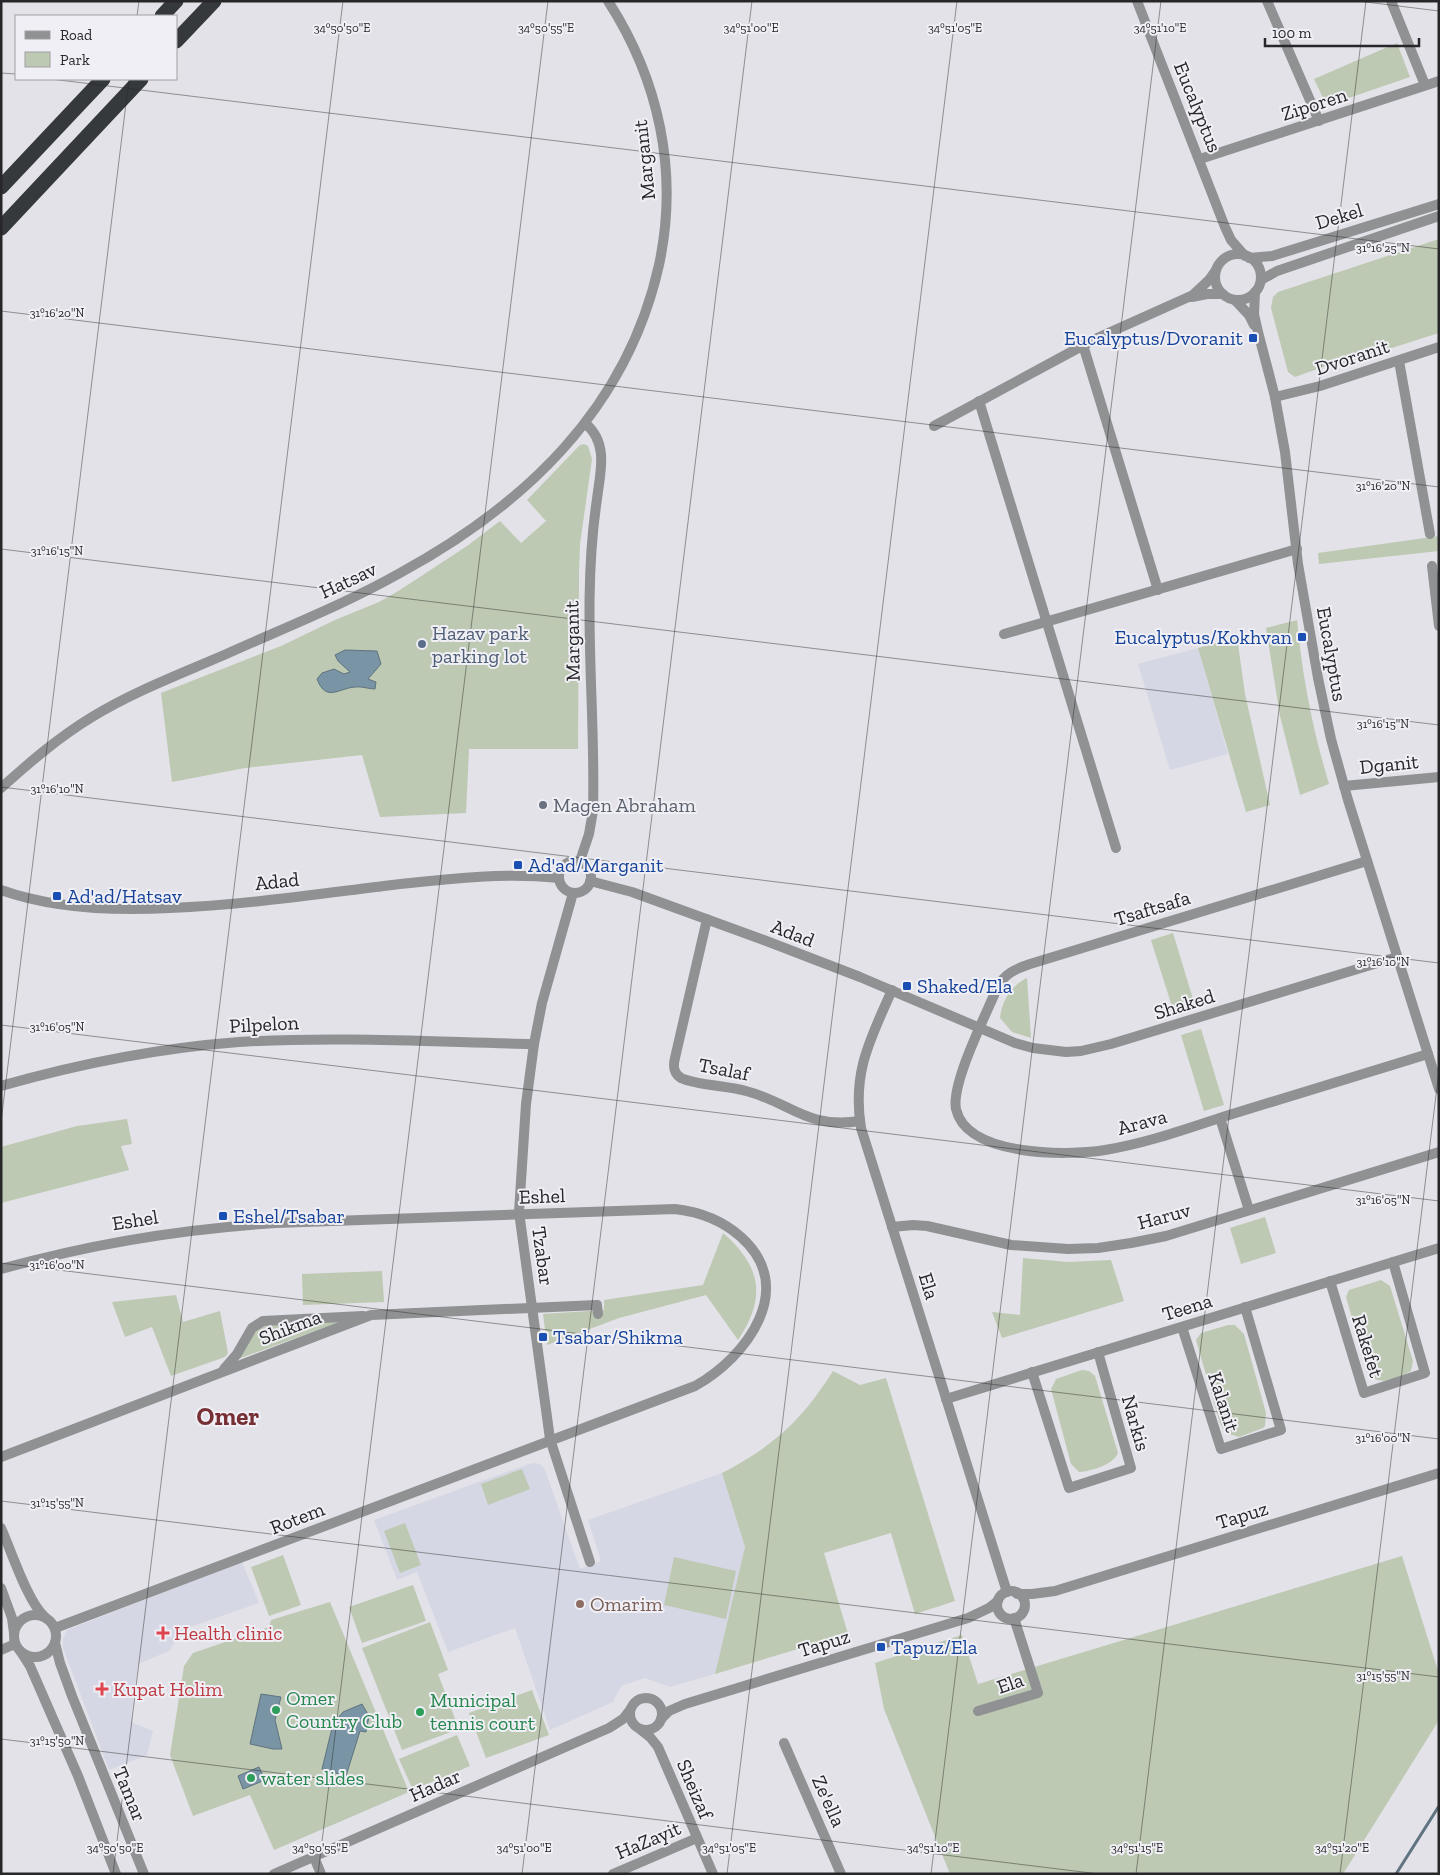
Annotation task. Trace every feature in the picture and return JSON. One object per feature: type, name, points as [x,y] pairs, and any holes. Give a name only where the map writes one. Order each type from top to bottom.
[{"type":"highway","points":[[163,15],[176,1]]},
{"type":"highway","points":[[178,39],[214,1]]},
{"type":"highway","points":[[1,187],[102,80]]},
{"type":"highway","points":[[1,228],[140,80]]},
{"type":"street","name":"Marganit","points":[[608,1],[629,36],[644,70],[658,116],[665,152],[667,177],[665,227],[656,278],[641,323]]},
{"type":"street","name":"Eucalyptus","points":[[1137,1],[1231,240],[1247,257]]},
{"type":"street","points":[[1267,1],[1319,121]]},
{"type":"street","points":[[1391,1],[1426,85]]},
{"type":"street","name":"Ziporen","points":[[1200,159],[1439,81]]},
{"type":"street","name":"Dekel","points":[[1247,257],[1272,256],[1439,204]]},
{"type":"street","name":"Dekel","points":[[1260,280],[1278,270],[1439,216]]},
{"type":"street","name":"Eucalyptus","points":[[1224,259],[1225,226]]},
{"type":"street","points":[[934,426],[1082,345],[1186,298],[1203,287],[1224,259],[1236,255],[1247,257],[1258,267],[1260,280],[1255,292],[1244,299],[1235,300],[1223,294],[1207,294],[1186,298]]},
{"type":"street","points":[[1216,270],[1216,283],[1223,294]]},
{"type":"street","name":"Eucalyptus","points":[[1255,292],[1254,314],[1285,452],[1297,549],[1318,678],[1331,739],[1367,861],[1439,1089]]},
{"type":"street","name":"Eucalyptus","points":[[1235,300],[1249,315],[1258,332]]},
{"type":"street","name":"Hatsav","points":[[1,788],[58,740],[111,706],[342,602],[399,574],[475,527],[523,488],[558,455],[586,424],[616,377],[641,323]]},
{"type":"street","points":[[1082,345],[1158,590]]},
{"type":"street","name":"Dvoranit","points":[[1274,398],[1320,386],[1439,347]]},
{"type":"street","points":[[1399,360],[1430,534]]},
{"type":"street","points":[[979,401],[1116,848]]},
{"type":"street","name":"Marganit","points":[[580,861],[590,834],[594,811],[588,580],[602,458],[598,440],[586,424]]},
{"type":"street","points":[[1004,634],[1297,549]]},
{"type":"street","points":[[1432,566],[1439,626]]},
{"type":"street","name":"Dganit","points":[[1344,786],[1439,777]]},
{"type":"street","points":[[573,860],[580,861],[589,869],[590,881],[582,891],[573,893],[564,889],[558,878],[559,872],[564,864],[573,860]]},
{"type":"street","name":"Tsaftsafa","points":[[980,1029],[1000,983],[1010,972],[1019,968],[1367,861]]},
{"type":"street","name":"Adad","points":[[1,890],[76,906],[156,909],[211,906],[460,878],[525,876],[558,878]]},
{"type":"street","name":"Adad","points":[[590,881],[628,891],[707,919],[892,990],[980,1029]]},
{"type":"street","name":"Tzabar","points":[[573,893],[542,1003],[534,1044],[526,1104],[519,1214],[551,1440],[590,1562]]},
{"type":"street","name":"Tsalaf","points":[[707,919],[674,1058],[674,1069],[677,1075],[690,1080],[750,1092],[814,1120],[836,1123],[860,1121]]},
{"type":"street","name":"Shaked","points":[[980,1029],[1033,1048],[1066,1052],[1088,1049],[1126,1040],[1397,956]]},
{"type":"street","name":"Ela","points":[[892,990],[869,1041],[861,1071],[858,1099],[860,1121],[865,1143],[946,1399],[1012,1593]]},
{"type":"street","name":"Arava","points":[[980,1029],[959,1079],[955,1100],[960,1119],[965,1127],[987,1141],[1033,1150],[1069,1153],[1087,1152],[1146,1141],[1428,1054]]},
{"type":"street","name":"Pilpelon","points":[[1,1086],[58,1071],[130,1056],[238,1042],[342,1039],[534,1044]]},
{"type":"street","points":[[1220,1118],[1249,1210]]},
{"type":"street","name":"Haruv","points":[[892,1227],[923,1225],[1011,1245],[1048,1248],[1091,1248],[1131,1244],[1166,1236],[1439,1152]]},
{"type":"street","name":"Eshel","points":[[1,1269],[93,1245],[176,1231],[276,1223],[519,1214],[663,1209],[699,1213],[724,1224],[748,1243],[762,1265],[765,1277],[764,1303],[754,1331],[734,1357],[716,1372],[683,1391],[551,1440]]},
{"type":"street","name":"Teena","points":[[946,1399],[1439,1248]]},
{"type":"street","name":"Rakefet","points":[[1330,1281],[1364,1393],[1425,1373],[1393,1262]]},
{"type":"street","name":"Shikma","points":[[1,1457],[371,1315],[597,1305],[598,1314]]},
{"type":"street","name":"Kalanit","points":[[1182,1326],[1220,1449],[1281,1430],[1245,1307]]},
{"type":"street","points":[[219,1373],[234,1359],[252,1328],[263,1321],[371,1315]]},
{"type":"street","name":"Narkis","points":[[1032,1372],[1069,1488],[1130,1468],[1098,1352]]},
{"type":"street","name":"Rotem","points":[[55,1628],[551,1440]]},
{"type":"street","name":"Tapuz","points":[[1012,1593],[1032,1594],[1054,1591],[1439,1473]]},
{"type":"street","points":[[1,1528],[38,1609],[55,1628],[56,1643],[51,1650],[41,1657],[33,1658],[17,1644],[17,1626],[33,1615],[46,1618]]},
{"type":"street","name":"Tamar","points":[[1,1588],[12,1618],[17,1644],[29,1664],[71,1759],[116,1874]]},
{"type":"street","name":"Tapuz","points":[[1024,1610],[1034,1601],[1054,1591]]},
{"type":"street","points":[[1012,1593],[1024,1602],[1024,1610],[1021,1614],[1009,1618],[998,1609],[998,1601],[1002,1595],[1012,1593]]},
{"type":"street","name":"Tapuz","points":[[660,1721],[672,1709],[690,1702],[968,1618],[989,1608],[998,1601]]},
{"type":"street","name":"Tapuz","points":[[968,1618],[989,1615],[1009,1618]]},
{"type":"street","name":"Ela","points":[[978,1712],[1038,1693],[1009,1618]]},
{"type":"street","name":"Tamar","points":[[56,1643],[69,1690],[144,1874]]},
{"type":"street","points":[[1,1650],[17,1644]]},
{"type":"street","points":[[648,1698],[654,1700],[661,1710],[660,1721],[650,1729],[639,1728],[631,1721],[630,1710],[633,1703],[648,1698]]},
{"type":"street","name":"Tapuz","points":[[654,1700],[668,1703],[690,1702]]},
{"type":"street","name":"Hadar","points":[[274,1874],[609,1728],[623,1719],[630,1710]]},
{"type":"street","name":"Sheizaf","points":[[658,1747],[660,1721]]},
{"type":"street","name":"Hadar","points":[[609,1728],[626,1726],[639,1728]]},
{"type":"street","name":"Sheizaf","points":[[639,1728],[658,1747],[713,1874]]},
{"type":"street","name":"Ze'ella","points":[[784,1743],[841,1874]]},
{"type":"street","name":"HaZayit","points":[[613,1874],[697,1838]]},
{"type":"street","points":[[314,1857],[321,1874]]},
{"type":"shaded area","points":[[1198,648],[1228,754],[1170,770],[1138,664]]},
{"type":"shaded area","name":"Omarim","points":[[536,1463],[545,1470],[580,1569],[601,1561],[588,1520],[722,1473],[745,1547],[715,1674],[670,1687],[645,1678],[621,1686],[613,1702],[550,1730],[515,1628],[448,1652],[417,1572],[397,1580],[374,1520]]},
{"type":"shaded area","points":[[242,1562],[259,1603],[182,1630],[169,1651],[138,1664],[131,1715],[133,1723],[153,1731],[147,1755],[109,1770],[63,1648],[63,1639],[67,1630]]},
{"type":"green space","points":[[1397,43],[1410,77],[1334,103],[1325,102],[1314,79]]},
{"type":"green space","points":[[1439,239],[1439,333],[1335,366],[1334,363],[1295,377],[1288,372],[1271,308],[1273,297],[1278,292]]},
{"type":"green space","points":[[580,445],[588,446],[592,459],[580,544],[578,749],[469,749],[466,813],[380,817],[362,755],[245,768],[172,782],[161,693],[281,646],[335,620],[379,602],[467,546],[500,521],[521,543],[546,521],[527,500]]},
{"type":"green space","points":[[1439,536],[1439,551],[1319,564],[1318,553]]},
{"type":"green space","points":[[1297,620],[1309,703],[1329,784],[1300,795],[1280,716],[1266,628]]},
{"type":"green space","points":[[1237,637],[1245,694],[1270,805],[1246,812],[1198,648]]},
{"type":"green space","points":[[1173,933],[1196,1009],[1175,1016],[1151,940]]},
{"type":"green space","points":[[1027,978],[1031,1038],[1012,1032],[1000,1018],[1008,994],[1016,985]]},
{"type":"green space","points":[[1201,1029],[1224,1105],[1204,1111],[1181,1035]]},
{"type":"green space","points":[[127,1119],[132,1144],[121,1146],[129,1170],[1,1203],[1,1147],[77,1126]]},
{"type":"green space","points":[[1265,1217],[1276,1253],[1241,1264],[1230,1228]]},
{"type":"green space","points":[[723,1233],[736,1245],[745,1258],[752,1270],[756,1283],[753,1310],[738,1340],[706,1295],[619,1318],[547,1345],[543,1314],[604,1310],[604,1300],[703,1285]]},
{"type":"green space","points":[[1023,1258],[1068,1262],[1111,1260],[1124,1301],[1002,1338],[992,1312],[1020,1315]]},
{"type":"green space","points":[[382,1271],[384,1302],[303,1305],[302,1274]]},
{"type":"green space","points":[[1381,1280],[1390,1286],[1413,1361],[1411,1371],[1400,1377],[1382,1381],[1377,1380],[1368,1373],[1346,1297],[1349,1290]]},
{"type":"green space","points":[[176,1295],[183,1322],[220,1311],[228,1353],[225,1357],[171,1376],[152,1327],[125,1337],[112,1302]]},
{"type":"green space","points":[[345,1320],[238,1359],[253,1334],[267,1325],[289,1321]]},
{"type":"green space","points":[[1228,1325],[1235,1325],[1244,1334],[1266,1413],[1265,1426],[1263,1428],[1239,1437],[1226,1433],[1220,1423],[1196,1340],[1201,1333]]},
{"type":"green space","points":[[1082,1370],[1089,1371],[1095,1376],[1118,1453],[1107,1464],[1095,1469],[1079,1472],[1071,1464],[1051,1389],[1056,1379]]},
{"type":"green space","points":[[833,1371],[860,1385],[886,1378],[955,1601],[915,1614],[891,1533],[824,1553],[848,1634],[715,1674],[745,1547],[722,1473],[772,1442],[798,1418]]},
{"type":"green space","points":[[522,1469],[530,1489],[488,1505],[481,1484]]},
{"type":"green space","points":[[405,1523],[421,1565],[400,1573],[384,1531]]},
{"type":"green space","points":[[283,1555],[301,1605],[269,1616],[251,1567]]},
{"type":"green space","points":[[1402,1556],[1439,1674],[1439,1720],[1343,1874],[950,1874],[884,1709],[875,1663],[962,1635],[978,1684]]},
{"type":"green space","points":[[674,1557],[736,1571],[726,1619],[664,1605]]},
{"type":"green space","points":[[413,1585],[426,1621],[362,1643],[349,1607]]},
{"type":"green space","name":"Omer Country Club","points":[[330,1602],[409,1792],[274,1850],[250,1795],[193,1816],[170,1755],[184,1666],[193,1653],[269,1627],[271,1620]]},
{"type":"green space","points":[[430,1622],[448,1670],[438,1674],[459,1729],[402,1750],[362,1648]]},
{"type":"green space","points":[[532,1690],[549,1735],[486,1758],[469,1713]]},
{"type":"green space","points":[[457,1735],[470,1766],[413,1790],[399,1759]]},
{"type":"water","points":[[345,650],[377,651],[381,664],[368,679],[376,682],[375,689],[357,687],[333,692],[324,691],[317,679],[322,673],[334,669],[344,674],[350,672],[338,661],[335,655]]},
{"type":"water","points":[[261,1694],[281,1697],[275,1720],[282,1749],[250,1744]]},
{"type":"water","points":[[362,1704],[369,1716],[366,1732],[360,1731],[346,1776],[322,1769],[333,1724],[343,1712]]},
{"type":"water","name":"water slides","points":[[259,1767],[265,1780],[243,1789],[238,1776]]},
{"type":"waterway","points":[[1396,1874],[1439,1806]]},
{"type":"place","name":"Eucalyptus/Dvoranit","points":[[1253,338]]},
{"type":"place","name":"Eucalyptus/Kokhvan","points":[[1302,637]]},
{"type":"place","name":"Hazav park parking lot","points":[[422,644]]},
{"type":"place","name":"Magen Abraham","points":[[543,805]]},
{"type":"place","name":"Ad'ad/Marganit","points":[[518,865]]},
{"type":"place","name":"Ad'ad/Hatsav","points":[[57,896]]},
{"type":"place","name":"Shaked/Ela","points":[[907,986]]},
{"type":"place","name":"Eshel/Tsabar","points":[[223,1216]]},
{"type":"place","name":"Tsabar/Shikma","points":[[543,1337]]},
{"type":"place","name":"Omarim","points":[[580,1604]]},
{"type":"place","name":"Health clinic","points":[[163,1633]]},
{"type":"place","name":"Tapuz/Ela","points":[[881,1647]]},
{"type":"place","name":"Kupat Holim","points":[[102,1689]]},
{"type":"place","name":"Omer Country Club","points":[[276,1710]]},
{"type":"place","name":"Municipal tennis court","points":[[420,1712]]},
{"type":"place","name":"water slides","points":[[251,1778]]},
{"type":"district","name":"Omer","points":[[228,1416]]}]
